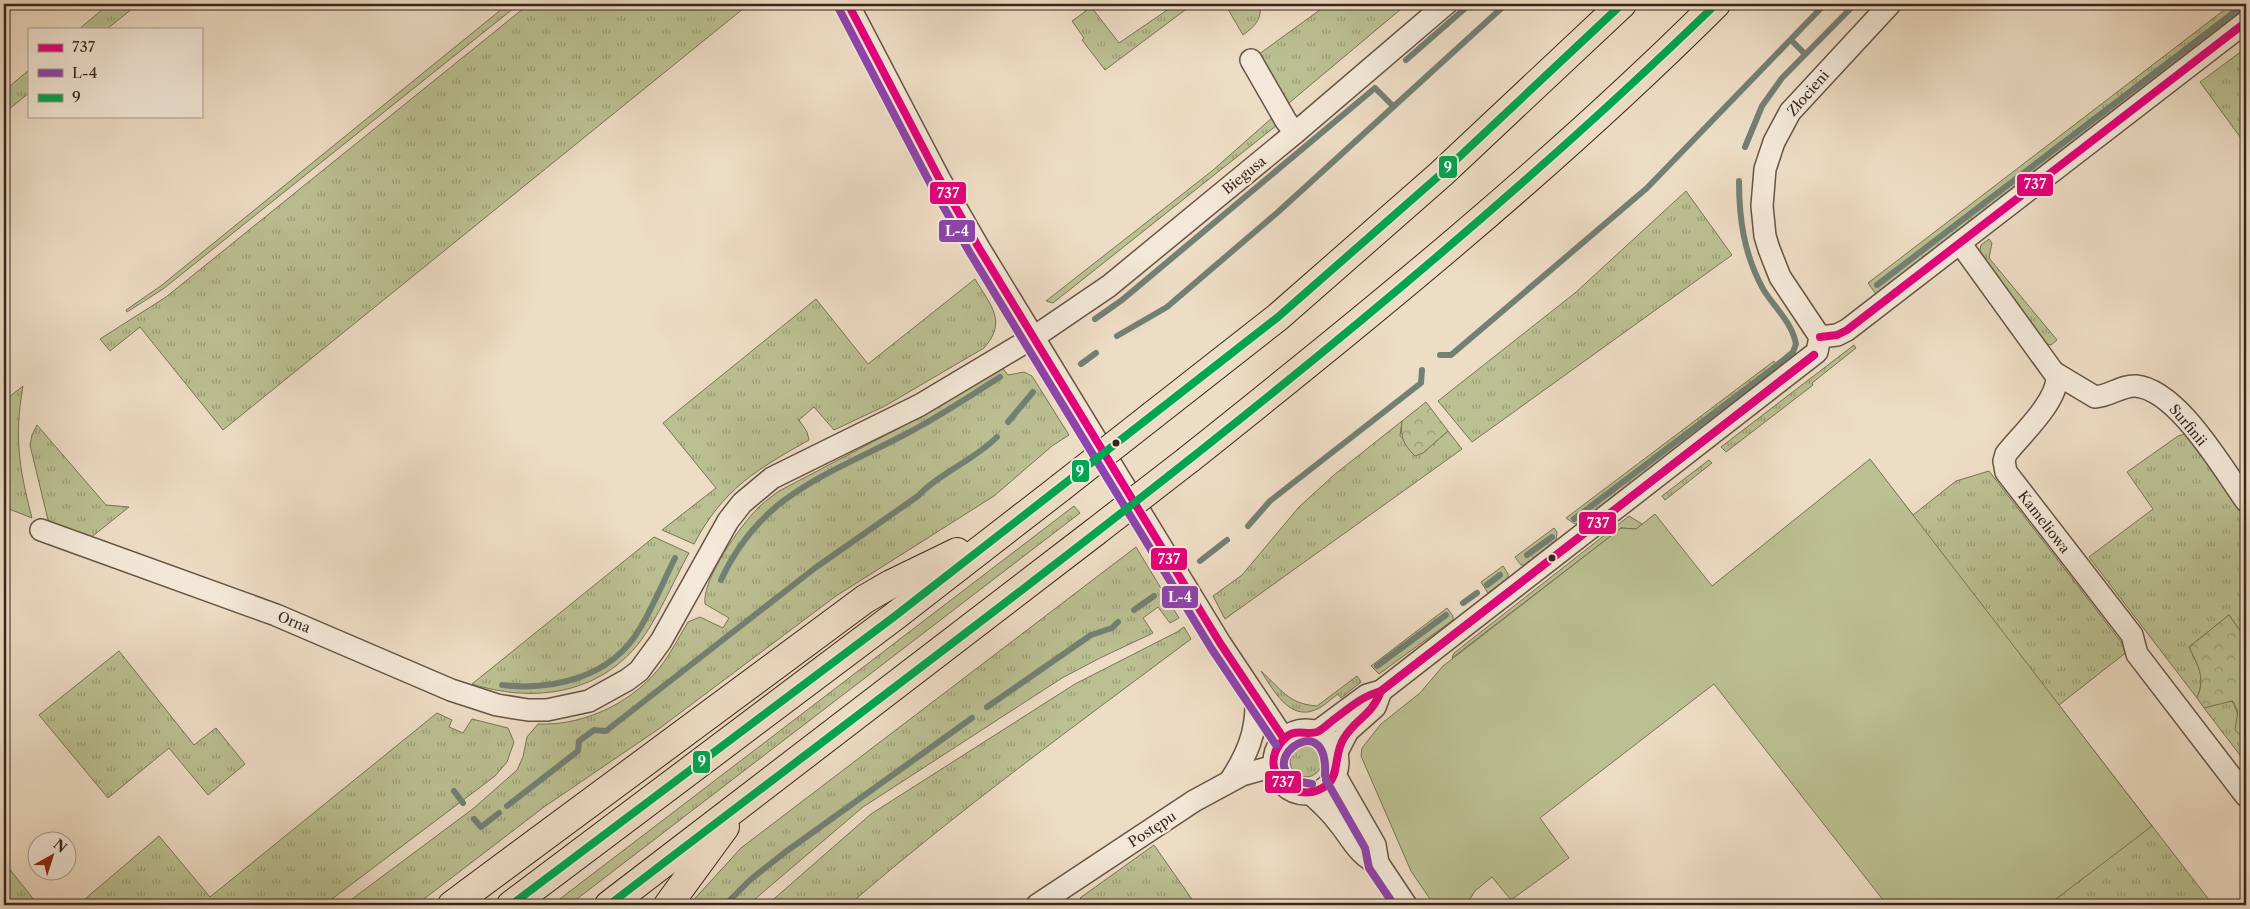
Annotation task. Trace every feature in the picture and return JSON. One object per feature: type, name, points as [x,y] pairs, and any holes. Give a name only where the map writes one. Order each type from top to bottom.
[{"type":"highway","points":[[511,905],[895,616],[1278,317],[1441,174],[1622,4]]},
{"type":"highway","points":[[609,905],[1188,460],[1349,331],[1447,249],[1567,144],[1716,4]]},
{"type":"highway","points":[[452,905],[865,599],[891,584],[1008,528]]},
{"type":"highway","points":[[668,905],[744,801]]},
{"type":"street","points":[[848,4],[940,180],[1256,700],[1284,739]]},
{"type":"street","name":"Biegusa","points":[[547,710],[589,700],[627,680],[638,671],[661,641],[728,522],[742,502],[772,478],[907,413],[1034,337],[1108,286],[1295,133],[1446,4]]},
{"type":"street","name":"Złocieni","points":[[1820,337],[1784,283],[1769,249],[1765,236],[1762,206],[1765,169],[1774,142],[1790,112],[1890,4]]},
{"type":"street","points":[[1316,732],[1367,695],[1381,691],[1814,355],[1819,348],[1820,337],[1837,335],[1847,330],[2246,22]]},
{"type":"street","points":[[1251,60],[1286,121],[1295,133]]},
{"type":"street","points":[[1960,243],[2056,373]]},
{"type":"street","name":"Surfinii","points":[[2056,373],[2096,397],[2126,387],[2136,386],[2163,396],[2177,408],[2195,430],[2246,502]]},
{"type":"street","name":"Kameliowa","points":[[2056,373],[2057,381],[2049,401],[2006,454],[2004,461],[2006,472],[2132,635],[2137,654],[2246,796]]},
{"type":"street","name":"Orna","points":[[41,530],[276,615],[451,690],[497,705],[528,710],[547,710]]},
{"type":"street","points":[[1381,691],[1375,708],[1348,731],[1336,764],[1325,788],[1311,794],[1289,790],[1279,780],[1274,766],[1275,754],[1284,739],[1301,730],[1316,732],[1329,741],[1336,764],[1375,845],[1378,863],[1406,905]]},
{"type":"street","points":[[1230,781],[1245,758],[1252,742],[1256,700]]},
{"type":"street","name":"Postępu","points":[[1037,905],[1170,817],[1230,781],[1274,766]]},
{"type":"street","points":[[1311,794],[1339,822],[1362,854],[1369,860],[1378,863]]},
{"type":"green space","points":[[109,4],[138,4],[108,28],[80,28]]},
{"type":"green space","points":[[508,4],[519,4],[163,289],[127,312],[126,310],[162,285]]},
{"type":"green space","points":[[529,4],[749,4],[223,430],[140,327],[110,351],[100,339],[166,297]]},
{"type":"green space","points":[[1081,4],[1089,4],[1119,43],[1176,4],[1193,4],[1105,70],[1082,40],[1084,38],[1072,21],[1086,11]]},
{"type":"green space","points":[[1225,4],[1260,4],[1259,18],[1243,35]]},
{"type":"green space","points":[[1328,4],[1407,4],[1283,108],[1255,57]]},
{"type":"green space","points":[[2232,4],[2246,4],[2246,8],[1876,294],[1868,283]]},
{"type":"green space","points":[[2246,48],[2246,145],[2200,82]]},
{"type":"green space","points":[[28,71],[28,94],[4,113],[4,91]]},
{"type":"green space","points":[[1273,117],[1277,125],[1053,303],[1046,301],[1212,171]]},
{"type":"green space","points":[[1686,191],[1732,255],[1472,442],[1438,401],[1575,293]]},
{"type":"green space","points":[[1989,239],[1992,243],[1989,258],[2057,340],[2051,345],[2043,343],[1979,254],[1981,245]]},
{"type":"green space","points":[[975,279],[991,305],[996,321],[991,338],[984,348],[885,406],[834,430],[814,407],[799,420],[807,432],[809,440],[773,461],[742,483],[717,509],[694,544],[662,530],[716,488],[663,423],[816,299],[868,364]]},
{"type":"green space","points":[[1854,345],[1856,348],[1812,383],[1813,385],[1726,452],[1721,447]]},
{"type":"green space","points":[[1774,361],[1779,369],[1582,521],[1575,524],[1566,518]]},
{"type":"green space","points":[[1001,366],[1008,375],[1024,372],[1032,376],[1069,435],[1052,446],[994,496],[836,596],[660,728],[544,807],[416,905],[344,905],[474,808],[517,770],[523,757],[527,737],[538,724],[556,724],[592,716],[624,699],[653,676],[664,662],[688,622],[700,617],[723,628],[729,618],[705,604],[709,581],[733,540],[750,516],[765,501],[779,491],[926,414]]},
{"type":"green space","points":[[23,386],[18,437],[19,452],[32,518],[4,507],[4,401]]},
{"type":"green space","points":[[1426,402],[1448,431],[1423,453],[1415,456],[1403,440],[1401,432],[1402,421]]},
{"type":"green space","points":[[1402,421],[1400,436],[1423,453],[1448,431],[1462,449],[1225,619],[1213,596],[1242,575],[1299,507],[1334,475]]},
{"type":"green space","points":[[37,425],[106,505],[129,507],[89,539],[49,524],[30,445]]},
{"type":"green space","points":[[2188,433],[2246,513],[2246,639],[2229,615],[2189,647],[2198,666],[2201,678],[2200,691],[2197,698],[2089,557],[2153,509],[2127,472],[2178,436]]},
{"type":"green space","points":[[1870,459],[2152,826],[2048,905],[1887,905],[1714,684],[1540,818],[1569,858],[1511,900],[1492,877],[1475,891],[1466,905],[1434,905],[1411,871],[1361,756],[1362,748],[1381,724],[1420,693],[1443,666],[1621,528],[1636,529],[1655,514],[1712,586]]},
{"type":"green space","points":[[1709,460],[1712,463],[1665,500],[1662,496]]},
{"type":"green space","points":[[1989,471],[2128,651],[2059,705],[2213,905],[1887,905],[1881,474],[1913,515],[1956,481]]},
{"type":"green space","points":[[1074,506],[1080,513],[569,905],[552,905]]},
{"type":"green space","points":[[1629,516],[1642,524],[1636,529],[1621,528],[1452,658],[1454,653]]},
{"type":"green space","points":[[1554,528],[1557,532],[1556,540],[1525,565],[1521,565],[1515,557]]},
{"type":"green space","points":[[654,537],[689,553],[642,639],[617,665],[599,677],[559,691],[515,693],[472,684]]},
{"type":"green space","points":[[1136,547],[1179,618],[1170,623],[1158,607],[1143,618],[1153,633],[1062,678],[863,807],[748,905],[689,905],[741,848]]},
{"type":"green space","points":[[1503,566],[1508,574],[1508,578],[1488,593],[1481,582]]},
{"type":"green space","points":[[1447,608],[1453,616],[1453,620],[1379,674],[1371,666]]},
{"type":"green space","points":[[2229,615],[2246,639],[2246,740],[2235,730],[2238,711],[2232,701],[2204,708],[2197,698],[2200,691],[2201,678],[2198,666],[2189,647]]},
{"type":"green space","points":[[1184,627],[1191,639],[976,801],[892,868],[851,903],[852,905],[767,905],[871,814],[1075,684]]},
{"type":"green space","points":[[119,651],[194,745],[216,728],[245,764],[208,795],[169,748],[108,798],[39,715]]},
{"type":"green space","points":[[1261,671],[1292,699],[1307,705],[1317,706],[1357,676],[1361,682],[1341,698],[1338,694],[1318,709],[1306,712],[1297,711],[1282,701]]},
{"type":"green space","points":[[2232,701],[2242,738],[2246,740],[2246,763],[2204,708]]},
{"type":"green space","points":[[437,713],[452,720],[449,727],[463,733],[472,719],[508,728],[514,742],[507,762],[495,776],[324,905],[78,905],[159,836],[210,897]]},
{"type":"green space","points":[[1306,745],[1318,749],[1322,761],[1318,773],[1306,777],[1294,773],[1290,761],[1294,749]]},
{"type":"green space","points":[[1154,845],[1196,905],[1085,905],[1080,898]]},
{"type":"green space","points":[[4,862],[38,905],[11,905],[4,897]]},
{"type":"waterway","points":[[1406,60],[1470,4]]},
{"type":"waterway","points":[[1117,336],[1167,307],[1278,212],[1506,4]]},
{"type":"waterway","points":[[1440,355],[1451,355],[1647,188],[1825,4]]},
{"type":"waterway","points":[[1877,285],[2245,4]]},
{"type":"waterway","points":[[1745,147],[1762,106],[1782,78],[1854,5]]},
{"type":"waterway","points":[[1791,40],[1805,54]]},
{"type":"waterway","points":[[1095,319],[1122,300],[1375,88],[1393,106]]},
{"type":"waterway","points":[[1574,519],[1793,352],[1796,344],[1791,329],[1763,289],[1751,263],[1742,223],[1739,181]]},
{"type":"waterway","points":[[1081,364],[1096,353]]},
{"type":"waterway","points":[[1248,526],[1270,501],[1421,383],[1422,370]]},
{"type":"waterway","points":[[721,580],[737,551],[755,527],[797,491],[952,408],[1000,377]]},
{"type":"waterway","points":[[1008,422],[1033,392]]},
{"type":"waterway","points":[[507,806],[578,751],[579,741],[594,730],[606,731],[815,568],[918,496],[937,480],[978,453],[997,437]]},
{"type":"waterway","points":[[1527,555],[1552,537]]},
{"type":"waterway","points":[[1200,561],[1227,540]]},
{"type":"waterway","points":[[502,685],[541,686],[560,683],[597,670],[613,659],[627,646],[639,630],[675,558]]},
{"type":"waterway","points":[[1487,585],[1500,575]]},
{"type":"waterway","points":[[1463,603],[1477,593]]},
{"type":"waterway","points":[[1134,610],[1154,596]]},
{"type":"waterway","points":[[1377,666],[1446,615]]},
{"type":"waterway","points":[[987,707],[1091,635],[1112,628],[1118,622]]},
{"type":"waterway","points":[[725,905],[750,880],[784,853],[972,718]]},
{"type":"waterway","points":[[454,791],[463,803]]},
{"type":"waterway","points":[[474,819],[481,827],[499,813]]},
{"type":"transit line","name":"737","points":[[848,4],[940,180],[979,248],[1220,643],[1284,739]]},
{"type":"transit line","name":"9","points":[[511,905],[895,616],[1278,317],[1441,174],[1622,4]]},
{"type":"transit line","name":"9","points":[[609,905],[1035,580],[1315,359],[1452,244],[1586,126],[1716,4]]},
{"type":"transit line","name":"L-4","points":[[839,9],[931,185],[970,253],[1211,648],[1276,745]]},
{"type":"transit line","name":"737","points":[[1820,337],[1837,335],[1847,330],[2246,22]]},
{"type":"transit line","name":"737","points":[[1381,691],[1814,355]]},
{"type":"transit line","name":"737","points":[[1381,691],[1814,355]]},
{"type":"transit line","name":"737","points":[[1381,691],[1373,706],[1344,738],[1339,750],[1334,774],[1329,783],[1318,790],[1306,793],[1285,785],[1278,777],[1274,767],[1274,755],[1285,738],[1299,732],[1317,732],[1355,703],[1381,691]]},
{"type":"transit line","name":"L-4","points":[[1312,784],[1292,777],[1284,767],[1286,756],[1293,747],[1304,742],[1315,743],[1323,753],[1325,775]]},
{"type":"transit line","name":"L-4","points":[[1326,780],[1365,848],[1369,868],[1394,905]]}]
